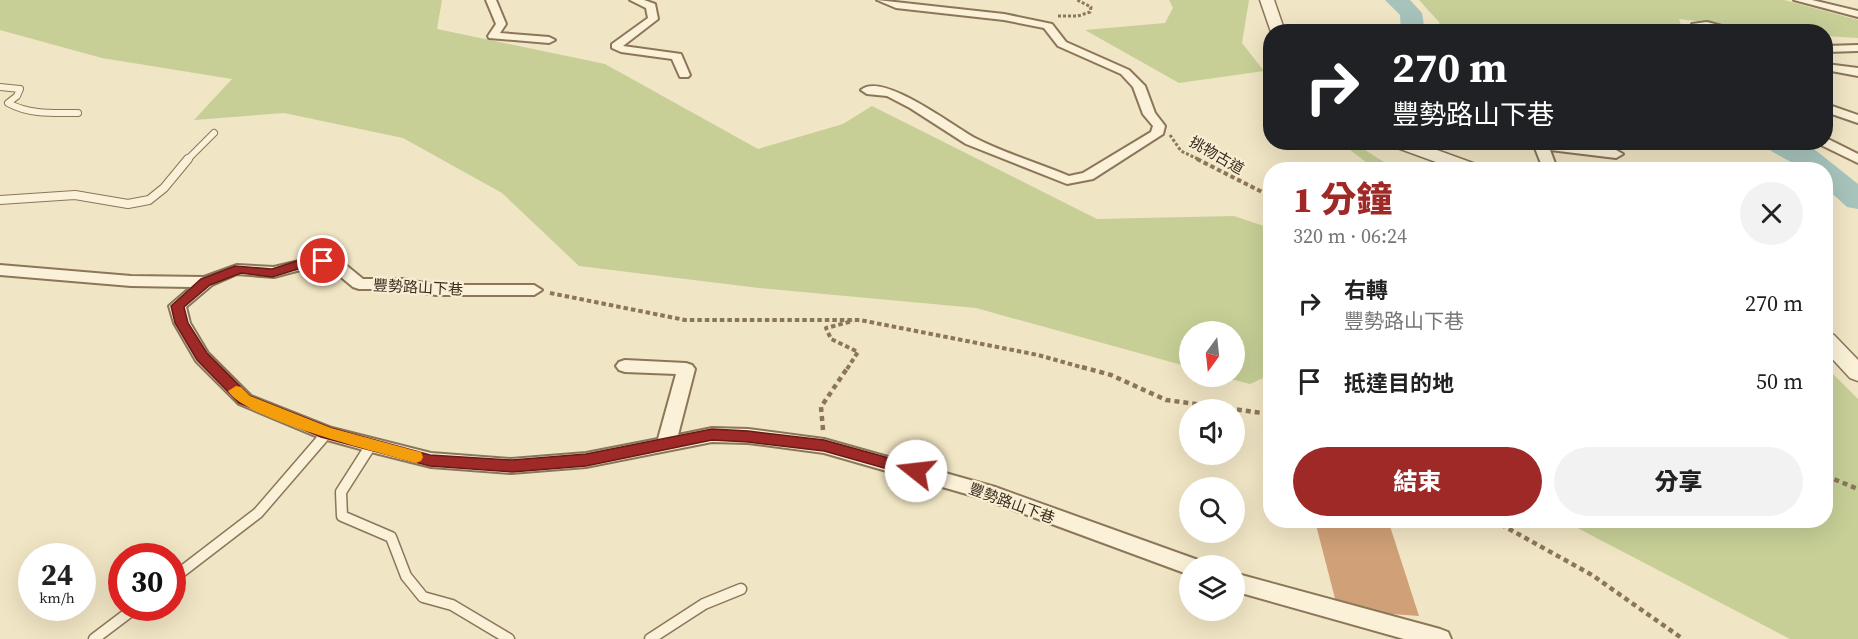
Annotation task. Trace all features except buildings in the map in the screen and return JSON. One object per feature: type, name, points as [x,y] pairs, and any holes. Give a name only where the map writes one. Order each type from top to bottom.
[{"type":"street","points":[[491,0],[501,24],[493,36],[549,40]]},
{"type":"street","points":[[635,0],[651,6],[653,19],[616,46],[621,49],[677,56],[684,75]]},
{"type":"street","points":[[867,90],[890,93],[914,105],[971,141],[1067,180],[1088,176],[1157,134],[1159,126],[1149,114],[1139,86],[1125,72],[1062,44],[1048,26],[1004,17],[896,5],[882,0]]},
{"type":"street","points":[[1267,0],[1270,18],[1276,24]]},
{"type":"street","points":[[1799,0],[1858,15]]},
{"type":"street","points":[[1833,49],[1858,48]]},
{"type":"street","points":[[1833,68],[1858,72]]},
{"type":"street","points":[[1833,110],[1858,119]]},
{"type":"street","points":[[1833,146],[1858,159]]},
{"type":"street","points":[[1420,150],[1453,162]]},
{"type":"street","points":[[1580,150],[1616,154]]},
{"type":"street","name":"豐勢路山下巷","points":[[534,290],[436,290],[402,284],[359,284],[335,262],[323,261],[306,262],[272,273],[240,269],[206,282],[177,306],[182,323],[202,357],[245,400],[327,433],[371,445],[430,460],[512,466],[586,460],[712,435],[748,436],[824,446],[988,492],[1179,562]]},
{"type":"street","name":"豐勢路山下巷","points":[[0,270],[131,281],[206,282]]},
{"type":"street","points":[[1833,346],[1858,373]]},
{"type":"street","points":[[625,366],[686,369],[666,443]]},
{"type":"street","points":[[1245,585],[1440,639]]},
{"type":"lane","points":[[0,87],[20,89],[17,96],[8,103],[15,108],[48,113],[78,113]]},
{"type":"lane","points":[[0,200],[75,195],[128,204],[149,200],[164,188],[180,167],[214,133]]},
{"type":"lane","points":[[186,568],[258,513],[327,433]]},
{"type":"lane","points":[[371,445],[341,492],[342,516],[391,537],[406,576],[423,597],[453,605],[509,639]]},
{"type":"lane","points":[[650,639],[704,604],[741,589]]},
{"type":"lane","points":[[94,639],[118,621]]},
{"type":"path","name":"挑物古道","points":[[1159,126],[1169,132],[1181,151],[1263,192]]},
{"type":"path","points":[[534,290],[685,320],[860,320],[1038,355],[1111,375],[1166,400],[1263,413]]},
{"type":"path","points":[[824,446],[821,407],[858,352],[831,339],[826,328],[860,320]]},
{"type":"path","points":[[1833,479],[1858,489]]},
{"type":"path","points":[[1507,528],[1592,575],[1683,639]]},
{"type":"green space","points":[[0,0],[442,0],[437,29],[605,64],[758,149],[843,124],[872,106],[1097,219],[1234,216],[1263,226],[1263,378],[1250,384],[1245,383],[1245,321],[1179,321],[1179,364],[976,308],[759,288],[579,266],[502,193],[403,138],[284,113],[194,120],[232,79],[102,58],[0,30]]},
{"type":"green space","points":[[1169,0],[1249,0],[1242,43],[1263,71],[1179,83],[1085,30],[1165,23],[1173,8]]},
{"type":"green space","points":[[1419,0],[1784,0],[1858,20],[1858,38],[1833,36],[1833,24],[1723,24],[1679,19],[1681,24],[1439,24]]},
{"type":"green space","points":[[1350,150],[1365,150],[1384,162],[1366,162]]},
{"type":"green space","points":[[1833,374],[1858,399],[1858,639],[1790,639],[1577,528],[1833,528]]},
{"type":"waterway","points":[[1396,0],[1411,13],[1412,24]]},
{"type":"waterway","points":[[1793,150],[1812,162]]},
{"type":"waterway","points":[[1833,179],[1858,200]]},
{"type":"slow traffic","points":[[236,391],[245,400],[327,433],[416,457]]},
{"type":"route","points":[[323,261],[306,262],[272,273],[240,269],[206,282],[177,306],[182,323],[202,357],[245,400],[327,433],[430,460],[512,466],[586,460],[712,435],[748,436],[824,446],[916,471]]}]
